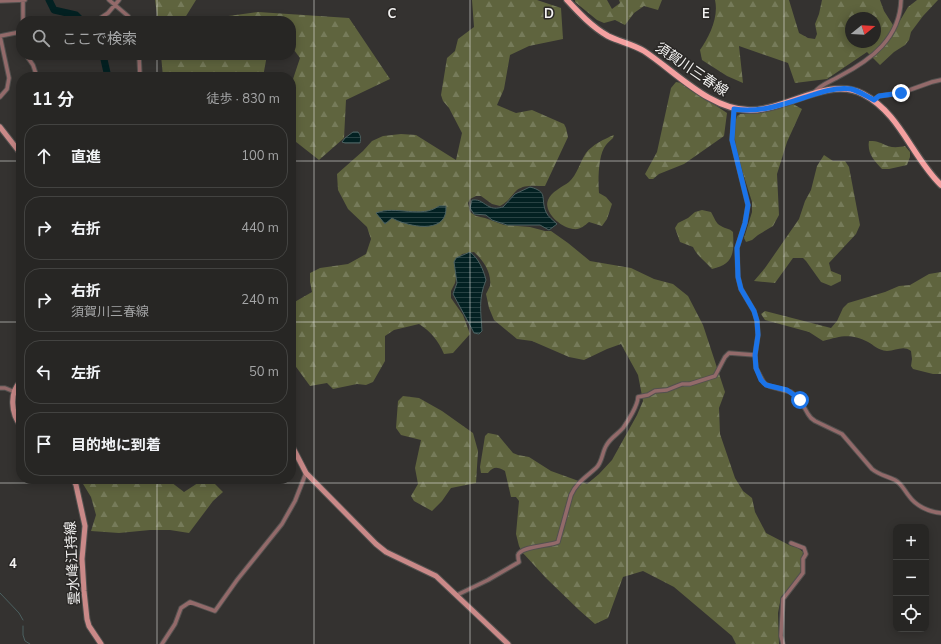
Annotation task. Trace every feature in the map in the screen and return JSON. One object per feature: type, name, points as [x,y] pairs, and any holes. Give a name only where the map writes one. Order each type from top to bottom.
[{"type":"main road","name":"須賀川三春線","points":[[567,0],[601,32],[639,48],[711,99],[734,109],[753,110],[767,108],[833,89],[857,91],[874,100],[892,119],[941,185]]},
{"type":"main road","points":[[0,127],[16,148]]},
{"type":"main road","points":[[16,387],[12,401],[16,417]]},
{"type":"main road","points":[[296,454],[306,473],[381,548],[386,552],[430,572],[457,594],[508,644]]},
{"type":"main road","name":"雲水峰江持線","points":[[75,484],[85,526],[82,559],[84,591],[89,626],[102,644]]},
{"type":"street","points":[[0,1],[24,0],[23,16]]},
{"type":"street","points":[[109,0],[127,16]]},
{"type":"street","points":[[104,16],[119,0]]},
{"type":"street","points":[[814,94],[820,87],[857,67],[887,41],[899,17],[901,0]]},
{"type":"street","points":[[0,97],[7,89],[9,78],[0,36],[16,33]]},
{"type":"street","points":[[30,60],[35,72]]},
{"type":"street","points":[[139,60],[140,72]]},
{"type":"street","points":[[874,100],[879,96],[901,93],[941,80]]},
{"type":"street","points":[[734,109],[732,140],[748,205],[745,223],[737,248],[738,277],[741,289],[754,311],[757,321],[758,335],[755,355],[756,368],[764,383],[769,386],[791,392],[800,400],[808,414],[815,421],[842,434],[875,472],[899,483],[910,498],[922,508],[941,513]]},
{"type":"street","points":[[457,594],[494,576],[518,562],[518,554],[521,551],[558,542],[574,488],[596,468],[606,445],[623,428],[635,409],[638,397],[648,395],[655,390],[667,390],[682,384],[690,384],[715,376],[725,357],[729,353],[755,355]]},
{"type":"street","points":[[0,388],[5,388],[15,392]]},
{"type":"street","points":[[162,644],[175,624],[182,608],[190,602],[215,611],[237,580],[282,524],[295,501],[306,473]]},
{"type":"street","points":[[783,644],[781,636],[783,598],[803,573],[803,559],[806,554],[804,548],[792,543]]},
{"type":"green space","points":[[155,0],[196,0],[186,16],[157,16]]},
{"type":"green space","points":[[472,0],[537,0],[561,8],[563,39],[529,46],[510,55],[504,89],[497,105],[516,113],[532,110],[564,124],[568,137],[545,186],[520,188],[500,206],[492,204],[481,196],[476,196],[470,199],[468,203],[470,212],[476,216],[504,225],[530,227],[551,231],[590,261],[631,268],[654,279],[673,284],[688,296],[703,325],[725,392],[719,408],[720,434],[735,478],[743,491],[752,498],[755,512],[766,533],[791,546],[797,547],[803,552],[801,573],[781,597],[778,613],[779,644],[736,644],[732,636],[674,587],[643,571],[623,577],[608,618],[595,624],[546,578],[522,552],[516,534],[519,501],[516,497],[511,497],[505,471],[496,468],[492,469],[488,473],[481,473],[480,467],[485,436],[488,433],[498,435],[513,453],[529,457],[551,471],[587,484],[612,460],[637,415],[643,401],[638,375],[621,344],[584,360],[569,357],[532,341],[517,339],[494,320],[489,308],[486,294],[490,286],[490,276],[484,263],[474,252],[462,254],[457,261],[457,272],[455,283],[451,291],[451,298],[463,315],[470,334],[453,353],[444,354],[434,337],[419,324],[394,330],[385,336],[385,361],[373,382],[366,385],[357,384],[333,389],[327,383],[310,386],[296,367],[296,301],[312,292],[310,273],[320,268],[348,264],[366,254],[371,239],[367,227],[348,209],[338,190],[337,174],[372,141],[383,136],[401,134],[416,135],[456,160],[462,133],[441,95],[447,58],[455,51],[458,39],[474,27]]},
{"type":"green space","points":[[575,0],[607,0],[612,9],[620,3],[619,0],[662,0],[658,10],[644,6],[634,13],[625,25],[615,20],[604,23],[597,20],[575,2]]},
{"type":"green space","points":[[715,0],[789,0],[799,33],[808,38],[815,39],[817,34],[815,24],[822,0],[880,0],[884,11],[893,25],[898,24],[908,7],[917,0],[938,0],[911,32],[909,40],[905,45],[894,52],[880,65],[867,52],[827,79],[795,83],[788,63],[739,46],[743,83],[727,76],[702,60],[700,50],[707,39],[716,13]]},
{"type":"green space","points":[[258,12],[349,18],[390,79],[346,100],[344,138],[319,160],[296,142],[295,72],[300,58],[296,53],[296,16],[228,16]]},
{"type":"green space","points":[[161,60],[266,60],[264,72],[163,72]]},
{"type":"green space","points":[[676,82],[682,83],[727,113],[724,136],[684,164],[659,174],[653,179],[649,179],[645,174],[657,152],[671,88]]},
{"type":"green space","points":[[793,104],[802,109],[787,142],[777,174],[779,215],[773,226],[752,240],[746,242],[744,238],[752,212],[752,202],[736,151],[734,127],[737,116],[740,114],[761,113]]},
{"type":"green space","points":[[614,135],[603,149],[599,168],[599,193],[606,197],[612,204],[607,219],[602,226],[589,222],[578,229],[563,226],[554,219],[548,209],[547,205],[549,197],[572,179],[586,153],[592,147],[598,142]]},
{"type":"green space","points":[[869,141],[892,147],[905,146],[910,152],[907,165],[882,169],[870,153]]},
{"type":"green space","points":[[824,155],[833,161],[845,161],[849,167],[860,225],[856,234],[829,263],[831,271],[841,275],[841,281],[831,286],[821,282],[803,258],[793,258],[775,283],[754,281],[765,268],[799,219],[805,201],[811,190],[817,166]]},
{"type":"green space","points":[[702,210],[711,212],[719,225],[733,232],[732,256],[725,264],[712,269],[699,256],[693,247],[680,242],[675,228],[678,223],[688,218],[695,212]]},
{"type":"green space","points":[[941,272],[941,374],[933,374],[913,369],[911,366],[911,351],[905,348],[890,351],[878,349],[862,339],[851,336],[823,341],[809,332],[765,320],[761,314],[765,311],[831,328],[837,321],[843,308],[848,303],[885,292],[899,286],[910,285],[929,274]]},
{"type":"green space","points":[[403,396],[419,398],[442,411],[473,433],[478,451],[476,483],[451,488],[442,501],[432,511],[414,501],[411,496],[418,484],[415,468],[421,440],[401,435],[396,428],[398,401]]},
{"type":"green space","points":[[83,484],[174,484],[184,492],[196,484],[215,484],[223,492],[213,501],[189,533],[170,530],[119,533],[91,531],[96,515],[91,497]]},
{"type":"water","points":[[353,132],[359,133],[360,143],[342,142],[345,138]]},
{"type":"water","points":[[530,187],[542,193],[544,207],[547,214],[557,224],[549,230],[540,225],[507,225],[492,220],[486,215],[474,214],[470,208],[472,200],[480,201],[492,208],[503,207],[515,194]]},
{"type":"water","points":[[439,206],[446,206],[445,215],[441,221],[429,226],[412,225],[392,218],[385,224],[376,213],[392,210],[416,212],[432,210]]},
{"type":"water","points":[[470,252],[480,264],[486,280],[481,299],[482,331],[479,334],[474,333],[453,294],[457,283],[454,262],[456,258]]},
{"type":"waterway","points":[[49,0],[54,10],[77,16]]},
{"type":"waterway","points":[[104,60],[107,72]]},
{"type":"waterway","points":[[0,593],[19,613],[23,620]]},
{"type":"waterway","points":[[23,626],[25,641],[30,644]]},
{"type":"route","points":[[800,400],[787,390],[766,385],[761,380],[756,368],[755,355],[758,326],[754,311],[741,289],[738,277],[737,248],[745,223],[748,201],[733,147],[732,124],[734,109],[753,110],[767,108],[824,91],[840,89],[857,91],[874,100],[879,96],[901,93]]}]
